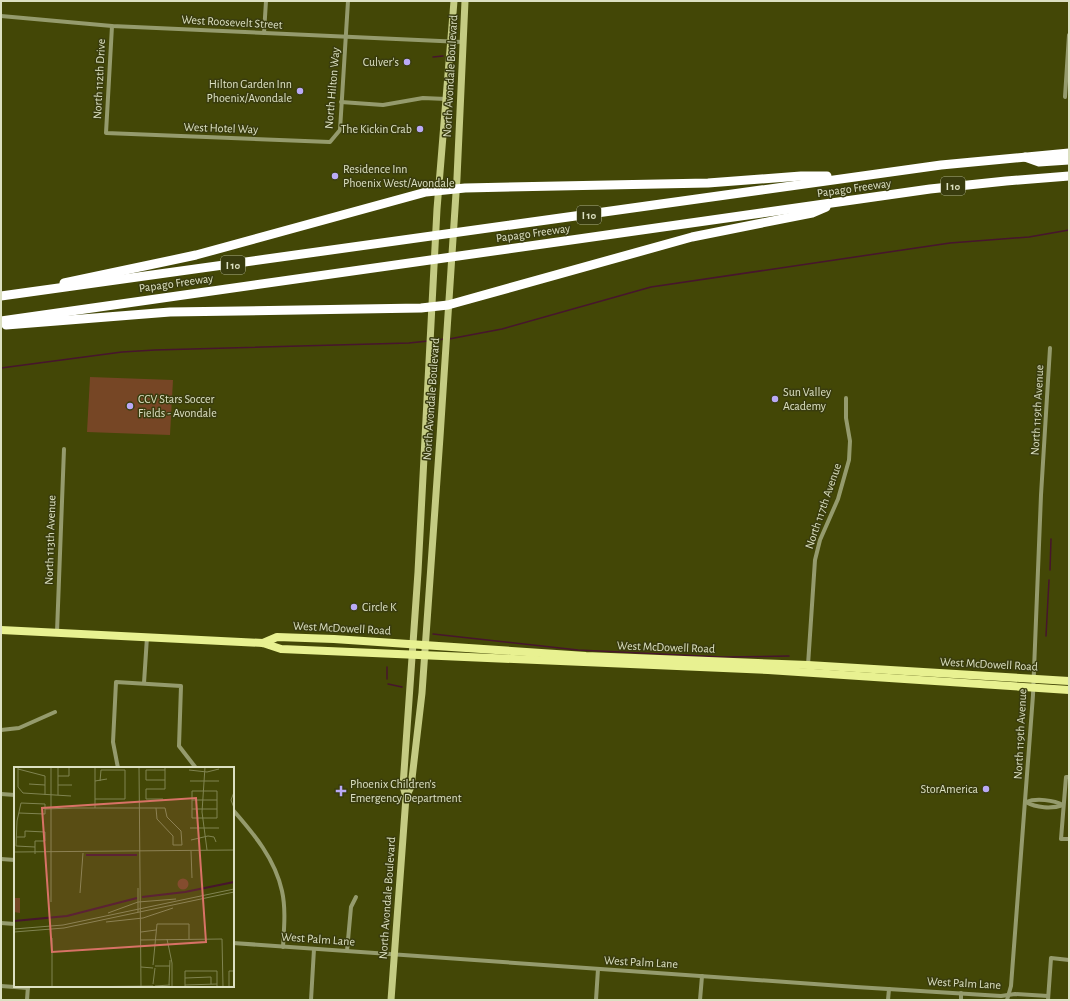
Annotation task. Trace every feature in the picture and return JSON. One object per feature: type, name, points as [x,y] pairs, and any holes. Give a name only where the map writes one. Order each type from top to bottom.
[{"type":"highway","name":"Papago Freeway","points":[[1,296],[427,238],[948,164],[1022,156],[1069,153]]},
{"type":"highway","points":[[1022,156],[1039,162],[1069,160]]},
{"type":"highway","points":[[38,291],[68,281],[196,254],[426,192],[708,183],[801,176],[856,177]]},
{"type":"highway","name":"Papago Freeway","points":[[1,321],[838,202],[975,184],[1069,176]]},
{"type":"highway","points":[[1,325],[177,312],[431,307],[448,305],[692,237],[812,213],[838,202]]},
{"type":"main road","name":"North Avondale Boulevard","points":[[391,1000],[393,955],[406,797],[402,786],[413,643],[429,326],[438,191],[454,1]]},
{"type":"main road","name":"North Avondale Boulevard","points":[[406,797],[412,787],[425,644],[448,324],[465,1]]},
{"type":"main road","points":[[421,497],[435,499]]},
{"type":"main road","name":"West McDowell Road","points":[[1,630],[263,643],[281,649],[412,656],[808,669]]},
{"type":"main road","name":"West McDowell Road","points":[[263,643],[277,637],[413,643],[586,656],[1033,683],[1069,681]]},
{"type":"main road","name":"West McDowell Road","points":[[1033,683],[1069,690]]},
{"type":"street","points":[[264,33],[266,1]]},
{"type":"street","name":"North Hilton Way","points":[[334,140],[340,130],[348,1]]},
{"type":"street","name":"West Roosevelt Street","points":[[1,16],[112,26],[462,42]]},
{"type":"street","name":"North 112th Drive","points":[[106,133],[112,26]]},
{"type":"street","points":[[1065,97],[1069,35]]},
{"type":"street","points":[[341,102],[383,105],[423,98],[446,99]]},
{"type":"street","name":"West Hotel Way","points":[[106,133],[325,142],[334,140]]},
{"type":"street","name":"North 119th Avenue","points":[[1007,998],[1011,986],[1026,802],[1041,495],[1048,401],[1050,348]]},
{"type":"street","name":"North 117th Avenue","points":[[808,669],[815,560],[820,540],[838,499],[849,460],[850,441],[846,418],[846,398]]},
{"type":"street","name":"North 113th Avenue","points":[[57,632],[64,449]]},
{"type":"street","points":[[144,683],[147,637]]},
{"type":"street","points":[[118,767],[113,742],[116,682],[180,686],[179,746],[195,767]]},
{"type":"street","points":[[1,730],[19,728],[55,712]]},
{"type":"street","points":[[1067,777],[1061,839],[1069,840]]},
{"type":"street","points":[[1,794],[14,796]]},
{"type":"street","points":[[1026,802],[1032,806],[1056,808],[1064,805]]},
{"type":"street","points":[[234,811],[259,840],[276,873],[282,892],[284,914],[283,947]]},
{"type":"street","points":[[1,859],[14,860]]},
{"type":"street","points":[[347,951],[351,907],[356,897]]},
{"type":"street","points":[[1,923],[14,924]]},
{"type":"street","name":"West Palm Lane","points":[[234,943],[961,993],[1007,998],[1015,994],[1048,998]]},
{"type":"street","points":[[311,1000],[314,949]]},
{"type":"street","points":[[1048,998],[1050,958],[1069,960]]},
{"type":"street","points":[[596,1000],[598,969]]},
{"type":"street","points":[[700,1000],[702,976]]},
{"type":"street","points":[[1,986],[14,986]]},
{"type":"street","points":[[27,1000],[28,987]]},
{"type":"street","points":[[888,1000],[889,989]]},
{"type":"street","points":[[961,993],[961,1000]]},
{"type":"shaded area","name":"CCV Stars Soccer Fields - Avondale","points":[[90,377],[173,380],[170,435],[87,432]]},
{"type":"waterway","points":[[433,57],[443,56]]},
{"type":"waterway","points":[[449,339],[502,329],[651,287],[950,243],[1029,237],[1069,230]]},
{"type":"waterway","points":[[432,341],[444,339]]},
{"type":"waterway","points":[[1,368],[122,352],[409,343],[428,341]]},
{"type":"waterway","points":[[1050,570],[1051,539]]},
{"type":"waterway","points":[[1046,636],[1049,580]]},
{"type":"waterway","points":[[433,634],[578,650],[723,657],[789,656]]},
{"type":"waterway","points":[[387,667],[387,679]]},
{"type":"waterway","points":[[388,684],[402,687]]},
{"type":"place","name":"Culver's","points":[[407,62]]},
{"type":"place","name":"Hilton Garden Inn Phoenix/Avondale","points":[[300,91]]},
{"type":"place","name":"The Kickin Crab","points":[[420,129]]},
{"type":"place","name":"Residence Inn Phoenix West/Avondale","points":[[335,176]]},
{"type":"place","name":"Sun Valley Academy","points":[[775,399]]},
{"type":"place","name":"CCV Stars Soccer Fields - Avondale","points":[[130,406]]},
{"type":"place","name":"Circle K","points":[[354,607]]},
{"type":"place","name":"StorAmerica","points":[[986,789]]},
{"type":"place","name":"Phoenix Children’s Emergency Department","points":[[341,791]]}]
